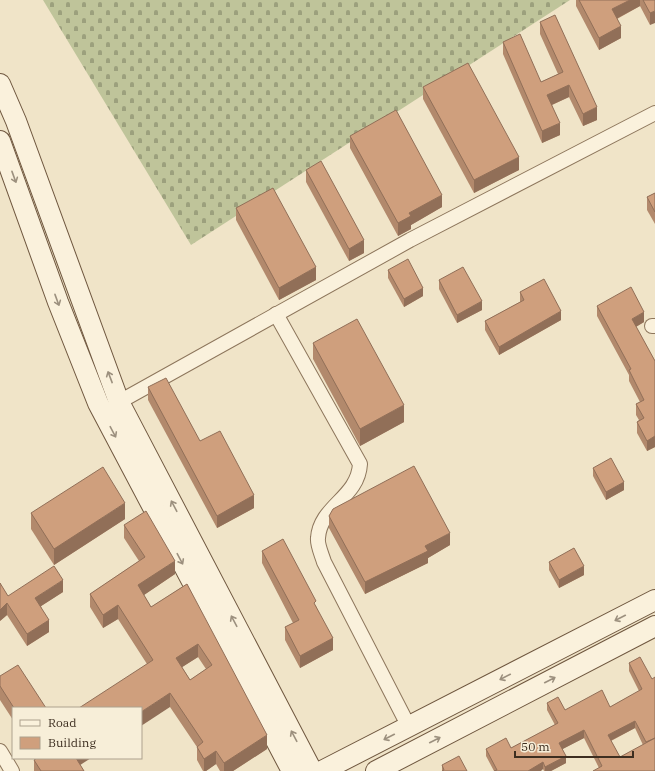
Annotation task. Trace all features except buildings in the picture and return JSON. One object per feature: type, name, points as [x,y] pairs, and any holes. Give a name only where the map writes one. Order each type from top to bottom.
[{"type":"street","points":[[0,84],[16,121],[119,402],[312,771]]},
{"type":"street","points":[[119,402],[410,240],[655,113]]},
{"type":"street","points":[[0,141],[58,302],[98,403],[292,771]]},
{"type":"street","points":[[276,314],[360,464],[359,476],[352,488],[322,520],[318,539],[324,562],[408,727]]},
{"type":"street","points":[[322,771],[655,600]]},
{"type":"street","points":[[376,771],[655,626]]},
{"type":"street","points":[[0,751],[12,771]]},
{"type":"green space","points":[[43,0],[570,0],[191,245]]}]
